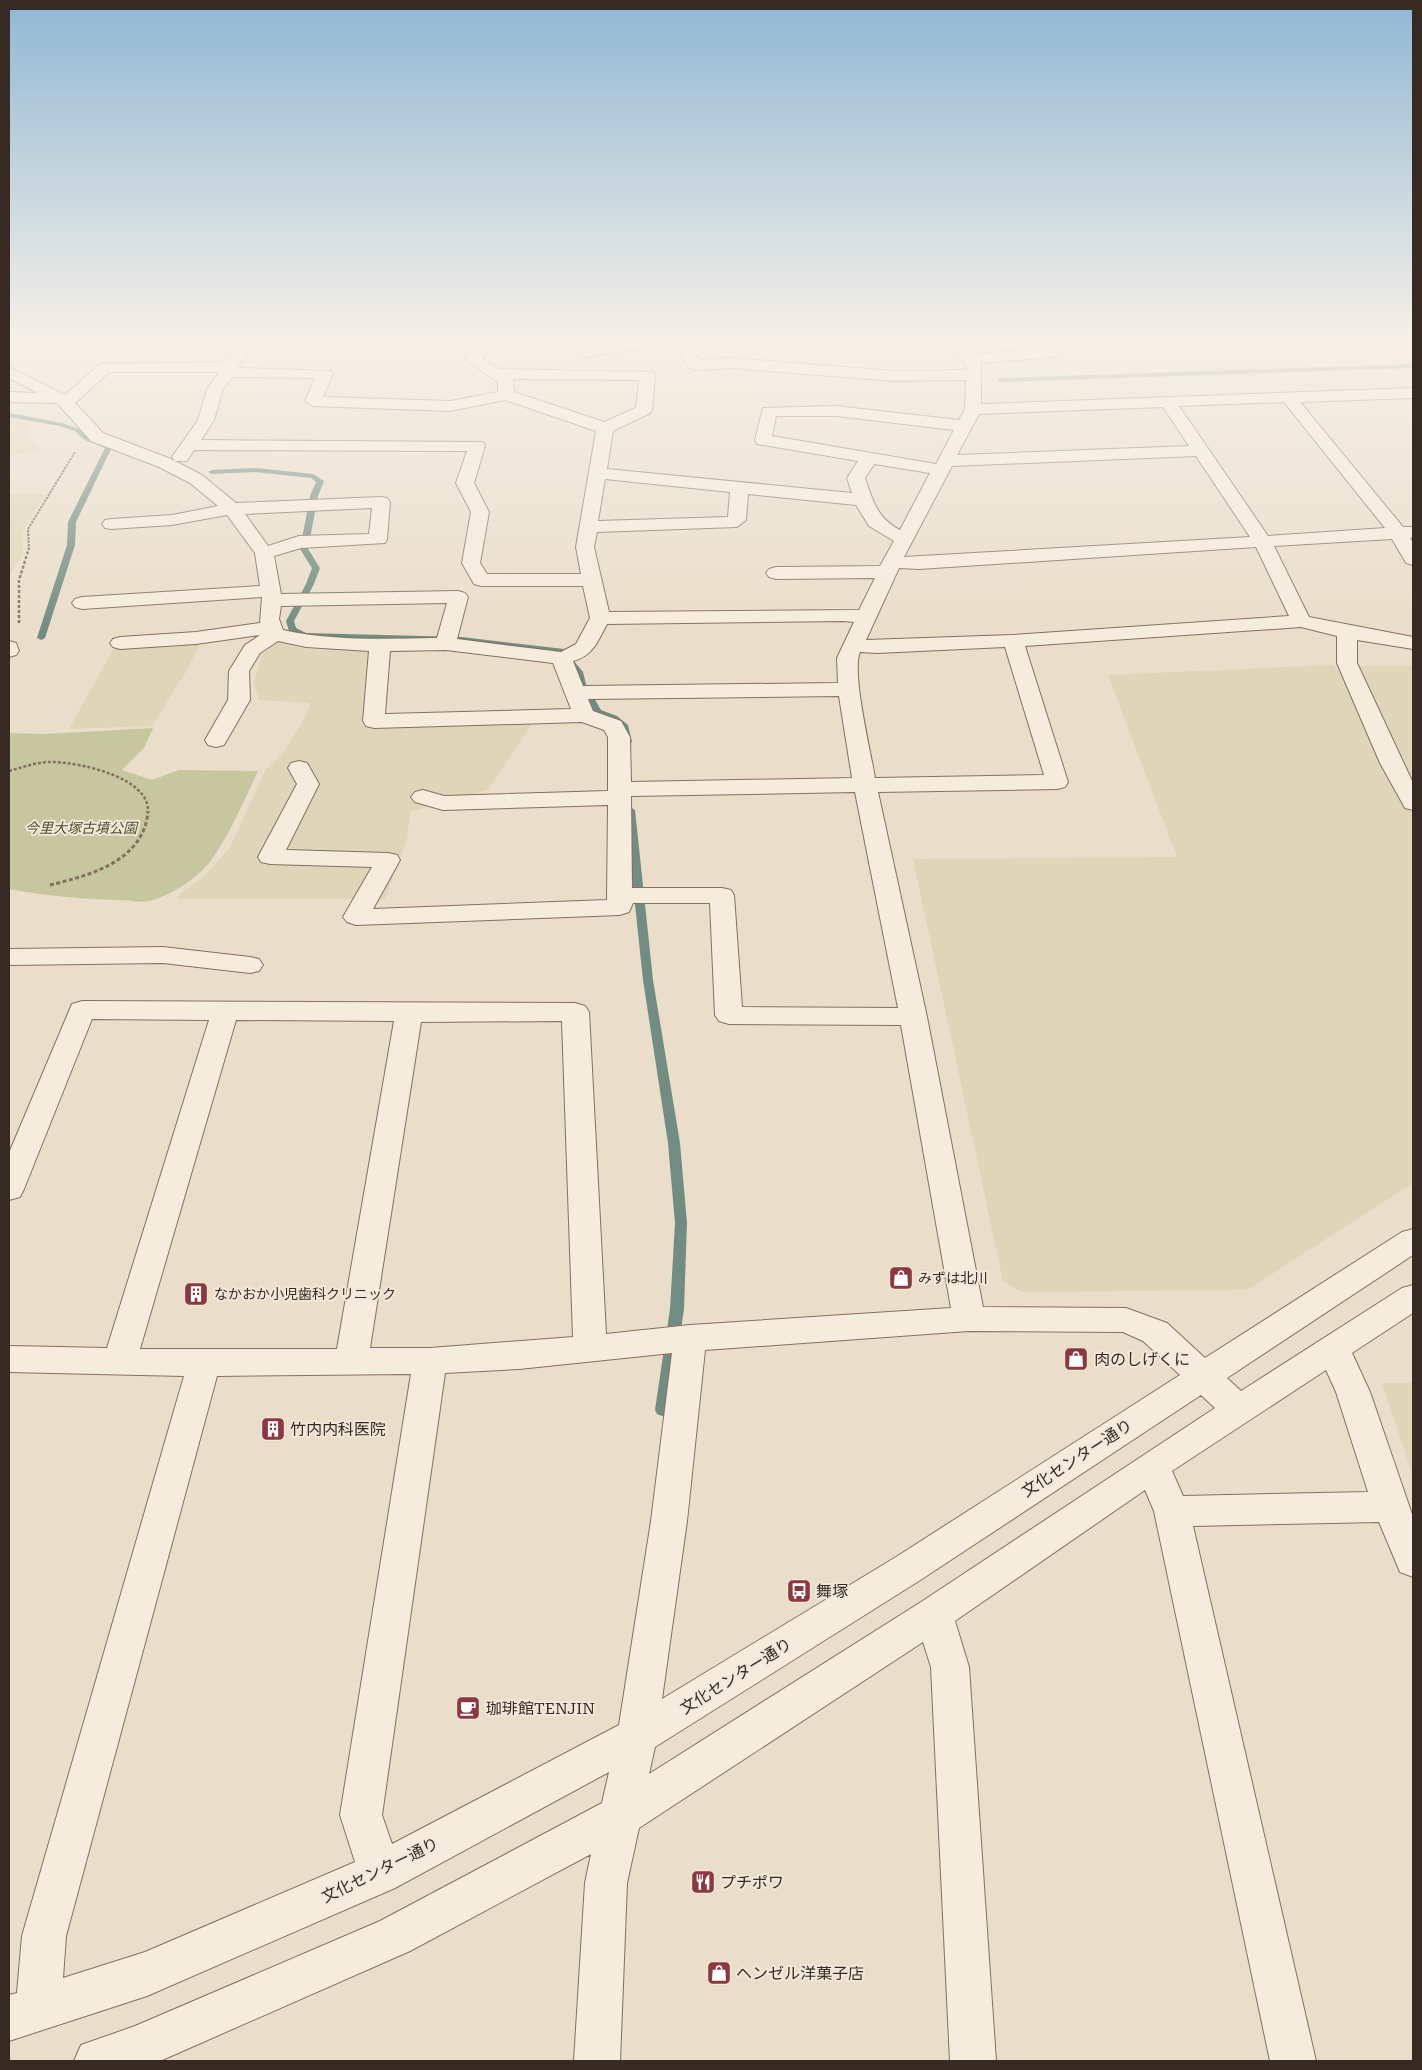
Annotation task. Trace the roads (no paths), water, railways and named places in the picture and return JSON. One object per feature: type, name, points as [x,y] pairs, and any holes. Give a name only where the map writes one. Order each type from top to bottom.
[{"type":"street","points":[[95,436],[175,468],[196,479],[232,510],[264,553],[271,595],[269,619],[273,631]]},
{"type":"street","points":[[175,468],[194,436]]},
{"type":"street","points":[[120,642],[273,631],[306,641],[380,645],[446,644],[560,658],[576,654],[584,648],[600,618],[585,547],[603,436]]},
{"type":"street","points":[[764,436],[763,440],[869,458],[944,465],[1202,451]]},
{"type":"street","points":[[959,436],[904,539],[847,658],[849,690],[865,786],[913,1017],[969,1319]]},
{"type":"street","points":[[1191,436],[1263,542],[1301,621]]},
{"type":"street","points":[[1321,436],[1406,533],[1413,559]]},
{"type":"street","points":[[187,445],[477,446],[465,483],[480,512],[471,563],[481,580],[591,580]]},
{"type":"street","points":[[869,458],[856,478],[872,522],[885,531],[904,539]]},
{"type":"street","points":[[597,473],[864,500]]},
{"type":"street","points":[[588,527],[731,523],[737,520],[738,488]]},
{"type":"street","points":[[111,524],[172,520],[232,510],[381,502],[378,539],[299,542],[264,553]]},
{"type":"street","points":[[776,573],[1406,533]]},
{"type":"street","points":[[82,603],[271,595],[458,597],[446,644]]},
{"type":"street","points":[[600,618],[843,615],[865,617]]},
{"type":"street","points":[[853,644],[877,646],[1013,641],[1301,621],[1347,632],[1413,643]]},
{"type":"street","points":[[216,740],[239,700],[239,671],[252,650],[273,631]]},
{"type":"street","points":[[1347,632],[1347,663],[1391,763],[1413,803]]},
{"type":"street","points":[[423,797],[443,803],[619,794],[1057,782],[1013,641]]},
{"type":"street","points":[[380,645],[374,721],[580,704],[849,690]]},
{"type":"street","points":[[299,768],[308,784],[270,857],[388,860],[356,918],[620,907],[619,737],[613,726],[580,704],[560,658]]},
{"type":"street","points":[[620,896],[722,894],[729,1015],[913,1017]]},
{"type":"street","points":[[9,958],[163,955],[250,965]]},
{"type":"street","points":[[9,1189],[82,1010],[409,1013],[575,1012],[590,1348]]},
{"type":"street","points":[[120,1361],[225,1012]]},
{"type":"street","points":[[352,1362],[409,1013]]},
{"type":"street","name":"文化センター通り","points":[[23,2014],[147,1974],[380,1873],[637,1736],[908,1568],[1413,1240]]},
{"type":"street","points":[[124,2057],[395,1936],[620,1816],[934,1614],[1152,1466],[1413,1297]]},
{"type":"street","points":[[9,1359],[204,1362],[430,1361],[519,1356],[690,1338],[969,1319],[1126,1320],[1155,1332],[1201,1377],[1239,1410]]},
{"type":"street","points":[[597,2061],[606,1882],[637,1736],[669,1521],[690,1338]]},
{"type":"street","points":[[1333,1350],[1353,1392],[1392,1507],[1413,1561]]},
{"type":"street","points":[[380,1873],[361,1815],[430,1361]]},
{"type":"street","points":[[23,2014],[204,1362]]},
{"type":"street","points":[[1152,1466],[1172,1511],[1293,2061]]},
{"type":"street","points":[[1172,1511],[1392,1507]]},
{"type":"street","points":[[934,1614],[950,1667],[973,2061]]},
{"type":"waterway","points":[[41,638],[71,545],[72,522],[109,447],[83,436]]},
{"type":"waterway","points":[[212,472],[255,470],[313,476],[320,481],[314,496],[304,549],[316,568],[310,584],[290,621],[292,629],[304,635],[462,639],[561,651],[579,672],[582,684],[598,712],[614,718],[625,727],[627,742]]},
{"type":"waterway","points":[[630,810],[648,980],[674,1143],[681,1223],[677,1309],[662,1410]]},
{"type":"place","name":"みずは北川","points":[[901,1278]]},
{"type":"place","name":"なかおか小児歯科クリニック","points":[[196,1294]]},
{"type":"place","name":"肉のしげくに","points":[[1076,1359]]},
{"type":"place","name":"竹内内科医院","points":[[273,1429]]},
{"type":"place","name":"舞塚","points":[[799,1591]]},
{"type":"place","name":"珈琲館TENJIN","points":[[468,1708]]},
{"type":"place","name":"プチポワ","points":[[703,1882]]},
{"type":"place","name":"ヘンゼル洋菓子店","points":[[719,1973]]},
{"type":"park label","name":"今里大塚古墳公園","points":[[81,828]]}]
